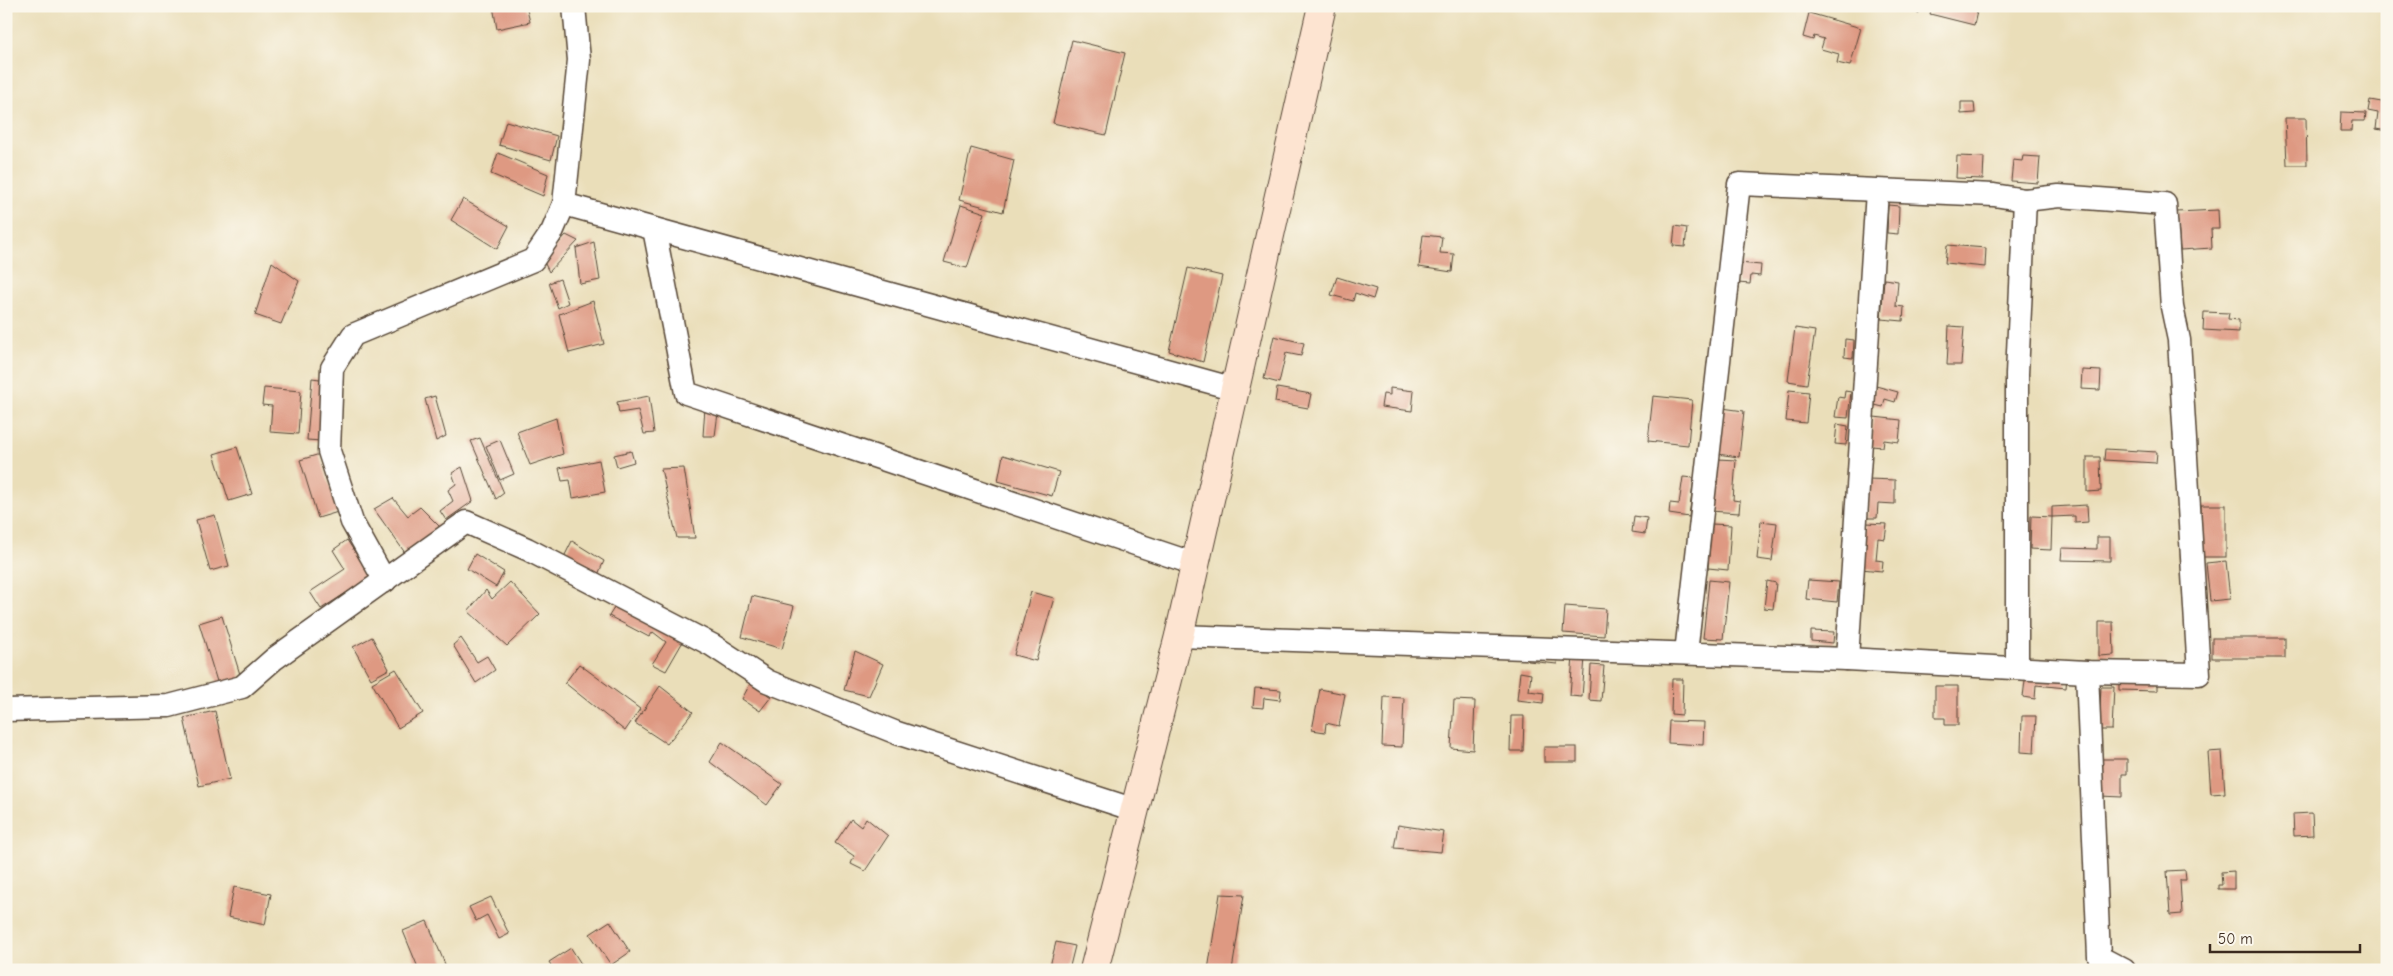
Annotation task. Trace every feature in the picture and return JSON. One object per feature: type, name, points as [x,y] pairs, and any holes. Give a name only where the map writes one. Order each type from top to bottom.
[{"type":"main road","points":[[1094,970],[1179,636],[1322,6]]},
{"type":"street","points":[[385,581],[352,522],[328,451],[332,368],[353,335],[533,260],[552,232],[564,204],[580,60],[574,6]]},
{"type":"street","points":[[1179,636],[1847,659],[2087,672],[2200,674],[2179,340],[2172,307],[2165,204],[2059,196],[2025,200],[1994,195],[1739,184],[1686,653]]},
{"type":"street","points":[[1847,659],[1878,190]]},
{"type":"street","points":[[2017,667],[2017,374],[2025,200]]},
{"type":"street","points":[[564,204],[1235,389]]},
{"type":"street","points":[[654,229],[686,393],[1196,564]]},
{"type":"street","points":[[6,710],[169,706],[242,687],[274,659],[466,522],[527,550],[712,645],[767,682],[898,733],[1134,810]]},
{"type":"street","points":[[2087,672],[2099,957],[2124,970]]},
{"type":"building","points":[[493,6],[526,6],[530,22],[497,29]]},
{"type":"building","points":[[1897,6],[1921,6],[1919,13]]},
{"type":"building","points":[[1932,6],[1977,6],[1974,25],[1930,14]]},
{"type":"building","points":[[1809,13],[1861,28],[1850,66],[1837,63],[1839,54],[1821,49],[1824,39],[1814,36],[1813,40],[1803,37]]},
{"type":"building","points":[[1072,40],[1125,53],[1106,135],[1053,123]]},
{"type":"building","points":[[2370,100],[2387,103],[2387,131],[2376,129],[2378,113],[2368,111]]},
{"type":"building","points":[[1961,102],[1974,102],[1975,113],[1961,114]]},
{"type":"building","points":[[2341,112],[2366,113],[2365,121],[2352,121],[2351,131],[2340,131]]},
{"type":"building","points":[[2285,118],[2306,118],[2307,165],[2287,165]]},
{"type":"building","points":[[506,121],[557,136],[551,160],[499,145]]},
{"type":"building","points":[[971,148],[1014,160],[1003,212],[959,200]]},
{"type":"building","points":[[498,153],[548,174],[543,196],[491,174]]},
{"type":"building","points":[[1957,156],[1984,157],[1983,179],[1956,178]]},
{"type":"building","points":[[2023,156],[2040,157],[2038,183],[2011,181],[2013,160],[2022,161]]},
{"type":"building","points":[[463,199],[509,226],[497,249],[451,220]]},
{"type":"building","points":[[961,205],[985,213],[967,268],[944,262]]},
{"type":"building","points":[[1888,205],[1899,206],[1898,234],[1887,233]]},
{"type":"building","points":[[2218,210],[2219,229],[2211,229],[2212,248],[2180,250],[2177,212]]},
{"type":"building","points":[[1675,226],[1687,228],[1685,247],[1673,246]]},
{"type":"building","points":[[566,235],[578,241],[549,272],[543,260]]},
{"type":"building","points":[[1423,235],[1442,237],[1440,253],[1454,254],[1452,272],[1419,267]]},
{"type":"building","points":[[594,242],[600,280],[580,284],[576,248]]},
{"type":"building","points":[[1947,245],[1986,248],[1985,267],[1945,263]]},
{"type":"building","points":[[272,262],[299,281],[281,324],[255,315]]},
{"type":"building","points":[[1739,263],[1761,265],[1760,276],[1751,275],[1750,284],[1738,283]]},
{"type":"building","points":[[1188,268],[1222,276],[1203,362],[1169,351]]},
{"type":"building","points":[[1337,277],[1376,289],[1373,299],[1355,293],[1353,301],[1331,295]]},
{"type":"building","points":[[560,279],[568,303],[558,308],[549,283]]},
{"type":"building","points":[[1884,279],[1898,281],[1896,306],[1904,307],[1903,321],[1881,319]]},
{"type":"building","points":[[593,301],[604,344],[569,353],[559,314]]},
{"type":"building","points":[[2204,312],[2229,313],[2228,319],[2239,320],[2239,332],[2203,330]]},
{"type":"building","points":[[1949,326],[1964,327],[1961,365],[1947,365]]},
{"type":"building","points":[[1795,328],[1815,331],[1807,384],[1788,381]]},
{"type":"building","points":[[1274,336],[1304,343],[1301,356],[1286,353],[1279,383],[1264,379]]},
{"type":"building","points":[[1845,339],[1854,340],[1853,358],[1844,357]]},
{"type":"building","points":[[2082,370],[2101,371],[2100,390],[2081,389]]},
{"type":"building","points":[[312,378],[327,380],[321,441],[307,440]]},
{"type":"building","points":[[1876,386],[1898,392],[1895,402],[1885,399],[1883,407],[1871,404]]},
{"type":"building","points":[[264,388],[301,391],[298,434],[270,432],[272,406],[262,405]]},
{"type":"building","points":[[1277,388],[1311,394],[1308,408],[1275,402]]},
{"type":"building","points":[[1390,388],[1414,391],[1412,411],[1381,407],[1383,394],[1390,395]]},
{"type":"building","points":[[1789,390],[1809,392],[1806,423],[1786,421]]},
{"type":"building","points":[[1845,391],[1851,392],[1848,418],[1835,417],[1838,397],[1844,398]]},
{"type":"building","points":[[435,396],[446,436],[436,441],[425,399]]},
{"type":"building","points":[[649,396],[654,433],[644,434],[638,410],[619,413],[617,402]]},
{"type":"building","points":[[1653,396],[1692,400],[1688,445],[1648,441]]},
{"type":"building","points":[[705,407],[718,413],[715,436],[703,436]]},
{"type":"building","points":[[1722,408],[1744,411],[1739,457],[1717,454]]},
{"type":"building","points":[[1874,417],[1901,420],[1899,442],[1884,440],[1883,447],[1871,446]]},
{"type":"building","points":[[556,418],[563,454],[530,465],[517,432]]},
{"type":"building","points":[[1837,424],[1848,426],[1846,445],[1835,444]]},
{"type":"building","points":[[480,438],[504,493],[496,499],[471,441]]},
{"type":"building","points":[[500,440],[514,474],[500,480],[486,446]]},
{"type":"building","points":[[237,447],[252,494],[229,501],[214,454]]},
{"type":"building","points":[[2105,449],[2157,452],[2156,463],[2104,460]]},
{"type":"building","points":[[631,451],[634,462],[617,467],[614,455]]},
{"type":"building","points":[[320,454],[338,512],[318,518],[300,460]]},
{"type":"building","points":[[1003,455],[1059,472],[1052,496],[998,481]]},
{"type":"building","points":[[2087,457],[2100,457],[2101,491],[2087,492]]},
{"type":"building","points":[[1718,459],[1736,460],[1733,500],[1740,501],[1739,513],[1710,511],[1711,500],[1715,501]]},
{"type":"building","points":[[599,460],[605,492],[573,498],[570,480],[562,481],[559,468]]},
{"type":"building","points":[[462,467],[473,501],[446,520],[440,511],[453,501],[448,490],[456,484],[452,473]]},
{"type":"building","points":[[684,468],[695,538],[677,538],[661,469]]},
{"type":"building","points":[[1683,477],[1694,478],[1689,517],[1669,514],[1670,503],[1679,504]]},
{"type":"building","points":[[1868,479],[1895,480],[1895,504],[1878,503],[1877,518],[1867,518]]},
{"type":"building","points":[[393,498],[408,516],[420,507],[441,528],[408,557],[374,509]]},
{"type":"building","points":[[2087,505],[2088,522],[2075,523],[2075,516],[2052,517],[2052,507]]},
{"type":"building","points":[[2201,505],[2226,505],[2226,557],[2201,557]]},
{"type":"building","points":[[215,515],[229,566],[210,571],[196,520]]},
{"type":"building","points":[[1634,516],[1647,518],[1645,534],[1632,532]]},
{"type":"building","points":[[2031,516],[2052,517],[2051,550],[2030,549]]},
{"type":"building","points":[[1761,521],[1777,523],[1772,561],[1757,559]]},
{"type":"building","points":[[1866,523],[1887,524],[1885,539],[1878,538],[1876,560],[1883,561],[1882,571],[1861,569]]},
{"type":"building","points":[[1711,524],[1731,525],[1728,570],[1708,568]]},
{"type":"building","points":[[2097,537],[2110,537],[2110,561],[2061,560],[2062,548],[2097,549]]},
{"type":"building","points":[[347,540],[371,577],[321,609],[310,592],[345,569],[333,550]]},
{"type":"building","points":[[572,541],[604,561],[597,577],[562,561]]},
{"type":"building","points":[[475,554],[504,572],[496,587],[467,569]]},
{"type":"building","points":[[2226,561],[2230,599],[2210,601],[2206,563]]},
{"type":"building","points":[[1709,580],[1729,582],[1723,639],[1703,638]]},
{"type":"building","points":[[1808,580],[1839,582],[1837,602],[1806,599]]},
{"type":"building","points":[[1767,581],[1776,583],[1773,609],[1764,608]]},
{"type":"building","points":[[510,582],[540,614],[507,646],[468,611],[486,590],[492,599]]},
{"type":"building","points":[[1031,592],[1054,598],[1036,661],[1014,655]]},
{"type":"building","points":[[752,596],[794,606],[782,649],[742,637]]},
{"type":"building","points":[[619,600],[685,638],[666,671],[652,664],[666,642],[653,632],[649,637],[609,616]]},
{"type":"building","points":[[1565,606],[1606,609],[1604,636],[1563,633]]},
{"type":"building","points":[[222,616],[242,681],[219,688],[199,623]]},
{"type":"building","points":[[2099,622],[2113,622],[2114,655],[2099,656]]},
{"type":"building","points":[[1811,631],[1834,632],[1833,643],[1811,641]]},
{"type":"building","points":[[372,637],[389,669],[371,679],[353,647]]},
{"type":"building","points":[[461,638],[477,662],[487,656],[495,670],[476,683],[453,645]]},
{"type":"building","points":[[2212,638],[2285,638],[2285,658],[2212,658]]},
{"type":"building","points":[[855,651],[883,664],[869,696],[844,690]]},
{"type":"building","points":[[1529,652],[1558,654],[1557,664],[1528,661]]},
{"type":"building","points":[[1573,656],[1585,657],[1582,697],[1570,696]]},
{"type":"building","points":[[579,664],[640,709],[625,731],[565,683]]},
{"type":"building","points":[[1591,665],[1604,666],[1601,701],[1589,700]]},
{"type":"building","points":[[396,669],[423,713],[398,728],[372,683]]},
{"type":"building","points":[[1520,672],[1531,674],[1529,691],[1544,693],[1543,703],[1517,700]]},
{"type":"building","points":[[2026,672],[2067,676],[2066,688],[2036,685],[2035,699],[2023,697]]},
{"type":"building","points":[[2119,676],[2157,677],[2157,691],[2119,690]]},
{"type":"building","points":[[1672,679],[1683,679],[1682,715],[1671,714]]},
{"type":"building","points":[[751,682],[771,697],[760,711],[742,699]]},
{"type":"building","points":[[660,686],[693,712],[667,744],[635,723]]},
{"type":"building","points":[[1935,686],[1958,686],[1958,725],[1945,725],[1945,718],[1935,718]]},
{"type":"building","points":[[2101,687],[2114,687],[2112,730],[2099,730]]},
{"type":"building","points":[[1255,688],[1281,690],[1280,700],[1264,698],[1263,708],[1253,707]]},
{"type":"building","points":[[1320,689],[1345,694],[1339,726],[1326,723],[1325,732],[1312,730]]},
{"type":"building","points":[[1384,697],[1404,698],[1402,747],[1382,746]]},
{"type":"building","points":[[1454,700],[1475,701],[1473,750],[1451,748]]},
{"type":"building","points":[[215,711],[230,779],[199,786],[184,718]]},
{"type":"building","points":[[1511,716],[1524,716],[1523,751],[1510,751]]},
{"type":"building","points":[[2022,716],[2036,716],[2034,753],[2021,752]]},
{"type":"building","points":[[1669,721],[1704,722],[1703,745],[1668,743]]},
{"type":"building","points":[[722,742],[782,784],[767,805],[710,762]]},
{"type":"building","points":[[1544,747],[1577,747],[1577,762],[1544,762]]},
{"type":"building","points":[[2222,751],[2225,793],[2211,794],[2208,752]]},
{"type":"building","points":[[2100,759],[2127,759],[2127,774],[2122,774],[2122,797],[2100,796]]},
{"type":"building","points":[[2312,813],[2313,835],[2294,836],[2293,814]]},
{"type":"building","points":[[866,818],[888,836],[865,871],[851,864],[854,856],[835,843],[851,819],[861,827]]},
{"type":"building","points":[[1398,825],[1444,832],[1441,852],[1394,848]]},
{"type":"building","points":[[2185,870],[2186,880],[2180,880],[2182,914],[2170,915],[2167,871]]},
{"type":"building","points":[[2234,871],[2234,889],[2218,889],[2218,885],[2222,885],[2221,872]]},
{"type":"building","points":[[234,887],[271,894],[265,925],[228,917]]},
{"type":"building","points":[[1220,894],[1244,895],[1232,970],[1208,970]]},
{"type":"building","points":[[491,897],[509,934],[499,939],[487,915],[476,921],[469,907]]},
{"type":"building","points":[[427,921],[447,969],[445,970],[419,970],[403,931]]},
{"type":"building","points":[[610,921],[630,952],[611,965],[590,934]]},
{"type":"building","points":[[1056,942],[1075,946],[1069,970],[1049,970]]},
{"type":"building","points":[[571,948],[585,970],[554,970],[549,962]]}]
